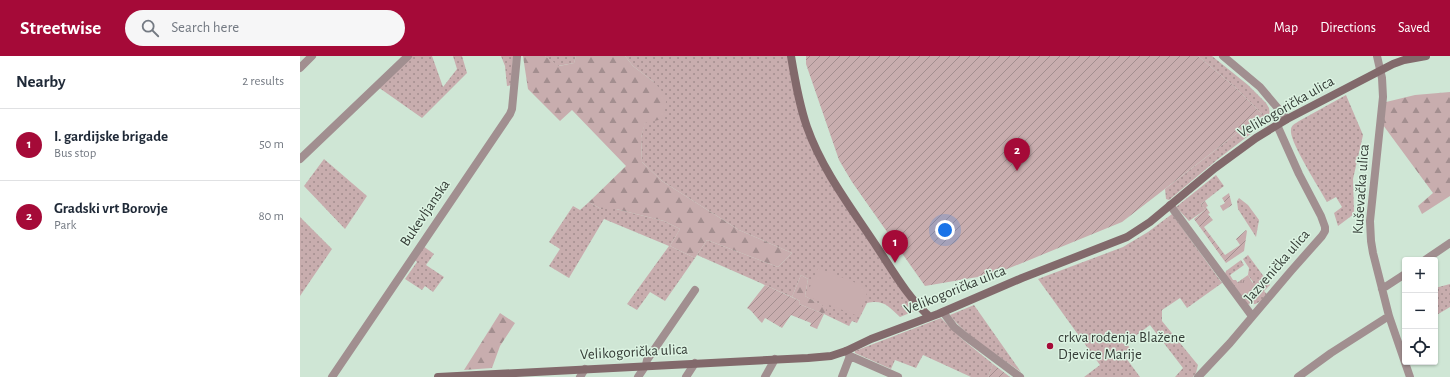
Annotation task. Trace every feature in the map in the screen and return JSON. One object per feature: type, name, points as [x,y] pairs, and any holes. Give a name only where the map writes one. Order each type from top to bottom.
[{"type":"street","points":[[300,68],[312,56]]},
{"type":"street","points":[[300,159],[408,56]]},
{"type":"street","name":"Bukevljanska","points":[[332,377],[510,114],[512,109],[517,56]]},
{"type":"street","points":[[791,56],[803,115],[818,152],[847,202],[900,282],[914,301],[930,317]]},
{"type":"street","points":[[1223,56],[1260,87],[1287,119]]},
{"type":"street","name":"Kuševačka ulica","points":[[1377,56],[1383,86],[1383,97],[1370,232],[1373,253],[1389,316],[1410,377]]},
{"type":"street","name":"Velikogorička ulica","points":[[438,377],[848,354],[870,338],[943,312],[1008,284],[1120,240],[1142,228],[1243,147],[1277,125],[1380,70],[1404,60],[1426,56]]},
{"type":"street","name":"Jazvenička ulica","points":[[1198,377],[1230,343],[1325,231],[1321,216],[1299,174],[1277,125]]},
{"type":"street","name":"Jazvenička ulica","points":[[1170,205],[1252,316]]},
{"type":"street","points":[[1429,257],[1450,243]]},
{"type":"street","points":[[1382,289],[1402,276]]},
{"type":"street","points":[[638,377],[646,366],[647,360],[694,290]]},
{"type":"street","points":[[943,312],[954,327],[1020,377]]},
{"type":"street","points":[[1298,377],[1331,353],[1389,316]]},
{"type":"street","points":[[842,377],[848,354],[898,377]]},
{"type":"street","points":[[765,377],[775,359]]},
{"type":"street","points":[[686,377],[695,363]]},
{"type":"street","points":[[580,377],[585,369]]},
{"type":"green space","points":[[411,56],[432,56],[443,87],[457,69],[453,56],[462,56],[467,73],[422,118],[378,87]]},
{"type":"green space","points":[[501,56],[513,56],[512,85],[507,86],[505,66]]},
{"type":"green space","points":[[523,56],[545,56],[559,66],[574,63],[576,56],[625,56],[633,66],[654,82],[666,96],[663,119],[645,123],[641,138],[642,162],[662,181],[739,230],[792,253],[778,267],[707,240],[695,258],[670,246],[680,229],[664,221],[616,209],[601,209],[589,202],[626,166],[572,110],[560,121],[528,89]]},
{"type":"green space","points":[[545,56],[576,56],[574,63],[558,66]]},
{"type":"green space","points":[[625,56],[788,56],[806,131],[889,272],[917,310],[900,317],[882,303],[867,303],[857,323],[852,321],[849,326],[824,314],[826,308],[805,296],[808,279],[801,275],[792,297],[697,255],[707,240],[778,267],[792,253],[739,230],[662,181],[642,162],[641,138],[654,82],[633,66]]},
{"type":"green space","points":[[806,56],[1198,56],[1235,87],[1262,114],[1122,222],[995,274],[925,286],[852,182],[839,160],[806,64]]},
{"type":"green space","points":[[1198,56],[1212,56],[1248,85],[1266,103],[1269,108],[1270,116],[1260,125],[1261,126],[1218,159],[1169,200],[1166,199],[1165,189],[1262,114],[1235,87]]},
{"type":"green space","points":[[1450,92],[1450,196],[1422,214],[1418,206],[1433,193],[1383,125],[1386,102],[1415,95]]},
{"type":"green space","points":[[1346,95],[1363,135],[1353,179],[1354,214],[1338,226],[1334,213],[1342,207],[1336,197],[1327,202],[1295,144],[1291,128],[1299,121]]},
{"type":"green space","points":[[324,159],[367,196],[345,229],[304,186]]},
{"type":"green space","points":[[1216,175],[1224,186],[1201,204],[1205,210],[1189,221],[1176,207]]},
{"type":"green space","points":[[1229,193],[1232,205],[1223,211],[1220,206],[1225,203],[1222,198]]},
{"type":"green space","points":[[1239,198],[1248,205],[1259,220],[1256,237],[1238,209],[1237,201]]},
{"type":"green space","points":[[1205,201],[1208,206],[1206,207],[1210,213],[1208,214],[1213,220],[1204,227],[1225,255],[1240,245],[1236,239],[1246,230],[1247,231],[1244,251],[1226,263],[1194,219],[1205,210],[1201,204]]},
{"type":"green space","points":[[589,202],[601,209],[616,209],[664,221],[680,229],[670,246],[695,258],[665,301],[650,292],[637,310],[627,304],[669,246],[604,219],[569,278],[549,266],[560,249],[549,242],[573,206],[580,210]]},
{"type":"green space","points":[[1172,214],[1222,283],[1187,308],[1180,298],[1162,310],[1162,321],[1198,365],[1196,373],[1193,377],[1175,377],[1183,368],[1150,325],[1126,343],[1133,352],[1126,358],[1140,377],[1084,377],[1100,365],[1038,279],[1123,247],[1148,232]]},
{"type":"green space","points":[[300,217],[332,249],[300,296]]},
{"type":"green space","points":[[423,246],[434,254],[426,265],[444,277],[433,292],[425,286],[422,290],[405,279],[417,262],[414,259]]},
{"type":"green space","points":[[1248,255],[1270,285],[1264,291],[1267,294],[1256,304],[1247,304],[1242,296],[1253,282],[1248,275],[1249,268],[1243,259]]},
{"type":"green space","points":[[1241,260],[1244,265],[1230,275],[1233,280],[1236,280],[1238,283],[1237,288],[1235,289],[1225,274],[1226,271]]},
{"type":"green space","points":[[818,268],[869,288],[858,316],[806,296]]},
{"type":"green space","points":[[801,275],[808,279],[805,296],[827,308],[824,314],[799,304],[800,301],[792,297]]},
{"type":"green space","points":[[1248,275],[1256,289],[1249,295],[1245,294],[1242,296],[1236,289],[1238,282]]},
{"type":"green space","points":[[1450,284],[1450,307],[1438,314],[1438,293],[1438,287]]},
{"type":"green space","points":[[765,285],[800,301],[799,304],[824,314],[817,329],[810,326],[811,323],[791,315],[782,328],[765,318],[762,323],[747,308]]},
{"type":"green space","points":[[974,305],[1021,372],[964,331],[950,315]]},
{"type":"green space","points":[[500,313],[515,323],[500,346],[492,368],[464,370]]},
{"type":"green space","points":[[941,318],[962,339],[993,364],[988,377],[971,377],[923,355],[916,368],[895,360],[891,369],[855,353],[855,351]]},
{"type":"green space","points":[[993,364],[1010,377],[988,377]]},
{"type":"place","name":"Gradski vrt Borovje","points":[[1017,171]]},
{"type":"place","name":"I. gardijske brigade","points":[[895,263]]},
{"type":"place","name":"crkva rođenja Blažene Djevice Marije","points":[[1050,346]]}]
